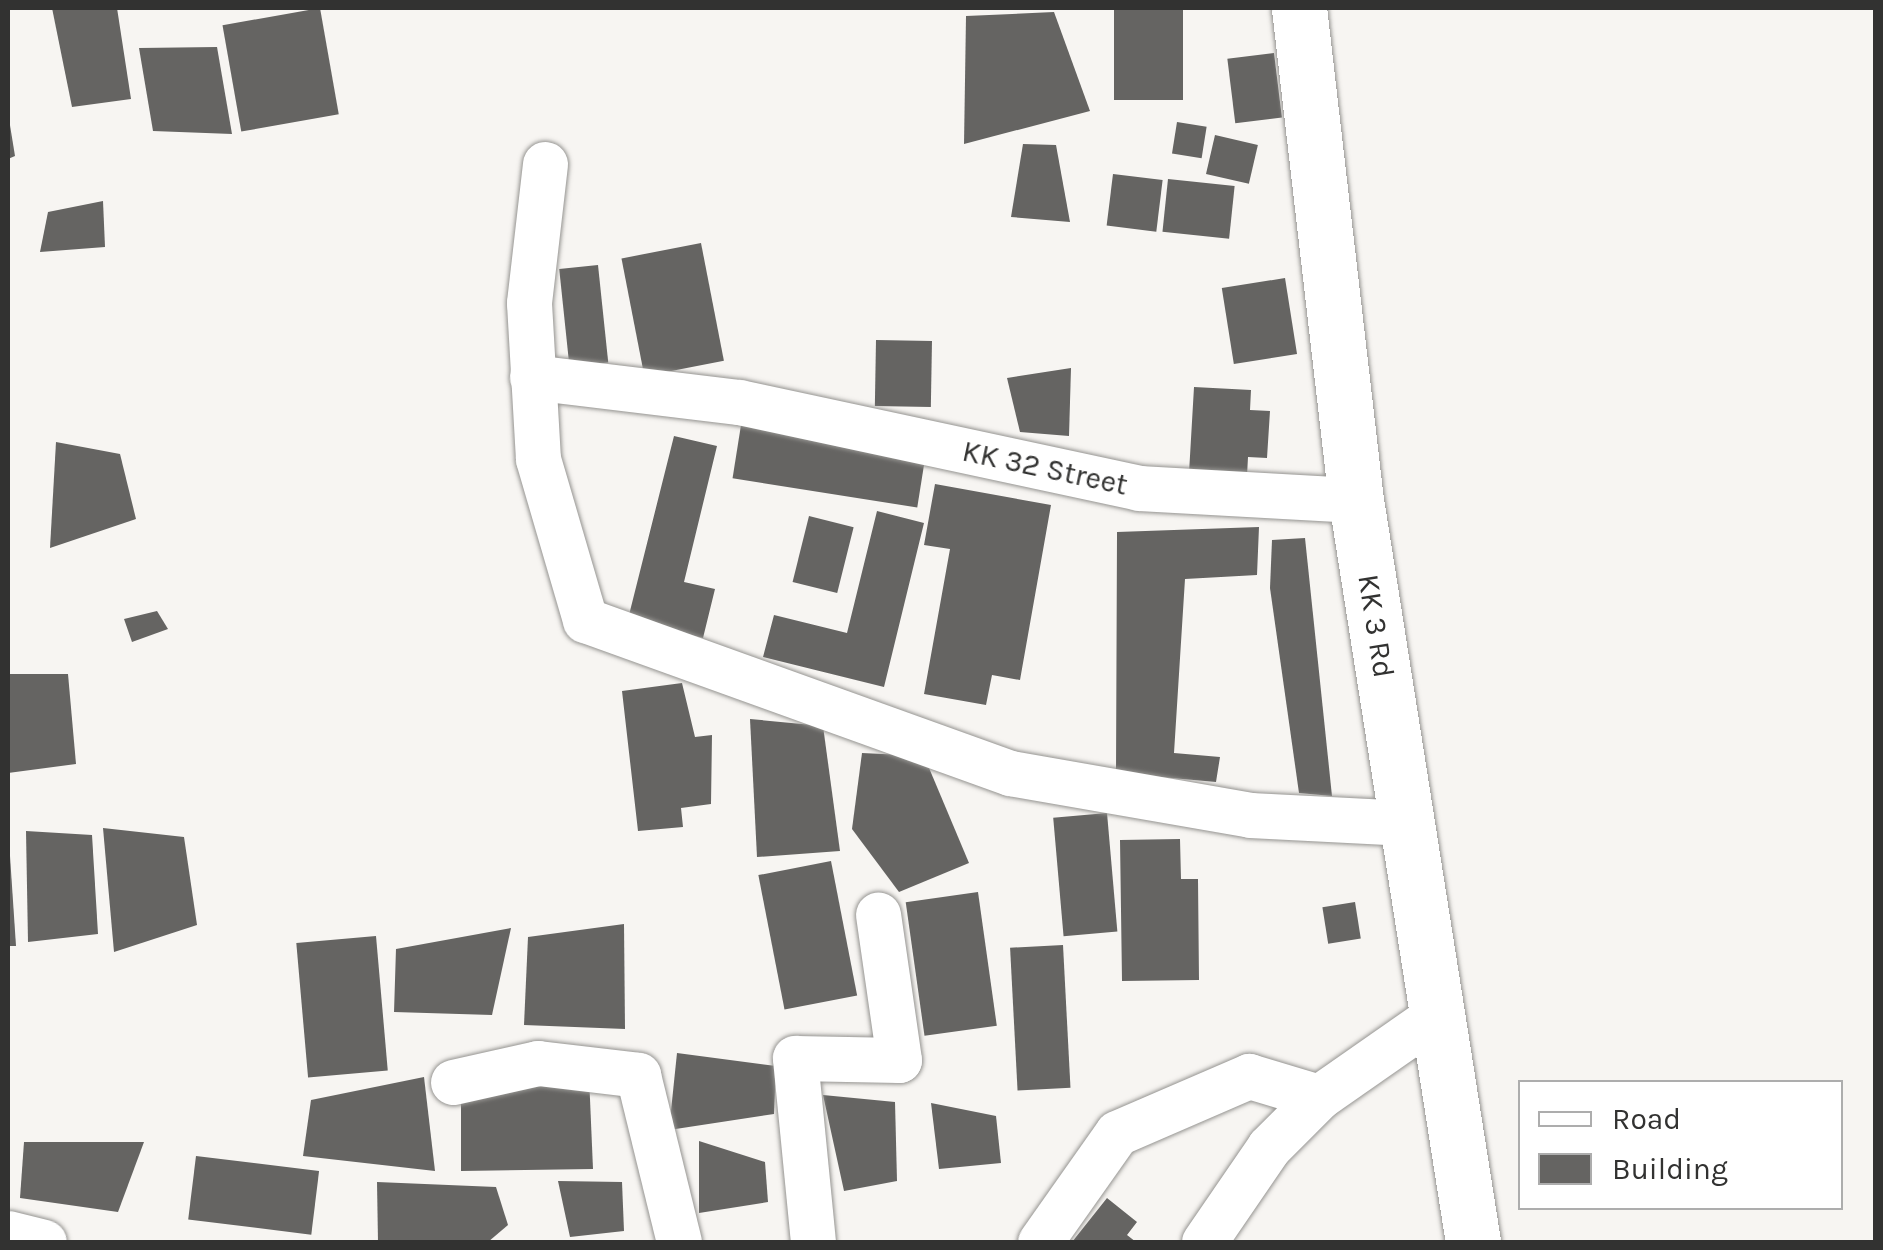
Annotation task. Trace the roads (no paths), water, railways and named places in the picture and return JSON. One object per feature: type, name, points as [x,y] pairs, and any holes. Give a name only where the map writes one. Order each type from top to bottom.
[{"type":"highway","name":"KK 3 Rd","points":[[1299,8],[1356,500],[1473,1242]]},
{"type":"street","points":[[546,164],[528,303],[538,458],[585,620],[1010,773],[1250,815],[1407,823]]},
{"type":"street","name":"KK 32 Street","points":[[532,378],[739,402],[1138,488],[1356,500]]},
{"type":"street","points":[[813,1242],[795,1058],[899,1060],[878,915]]},
{"type":"street","points":[[1204,1242],[1269,1147],[1319,1097],[1438,1014]]},
{"type":"street","points":[[454,1082],[538,1063],[638,1075],[679,1242]]},
{"type":"street","points":[[1040,1242],[1118,1133],[1249,1076],[1319,1097]]},
{"type":"street","points":[[8,1234],[44,1242]]}]
